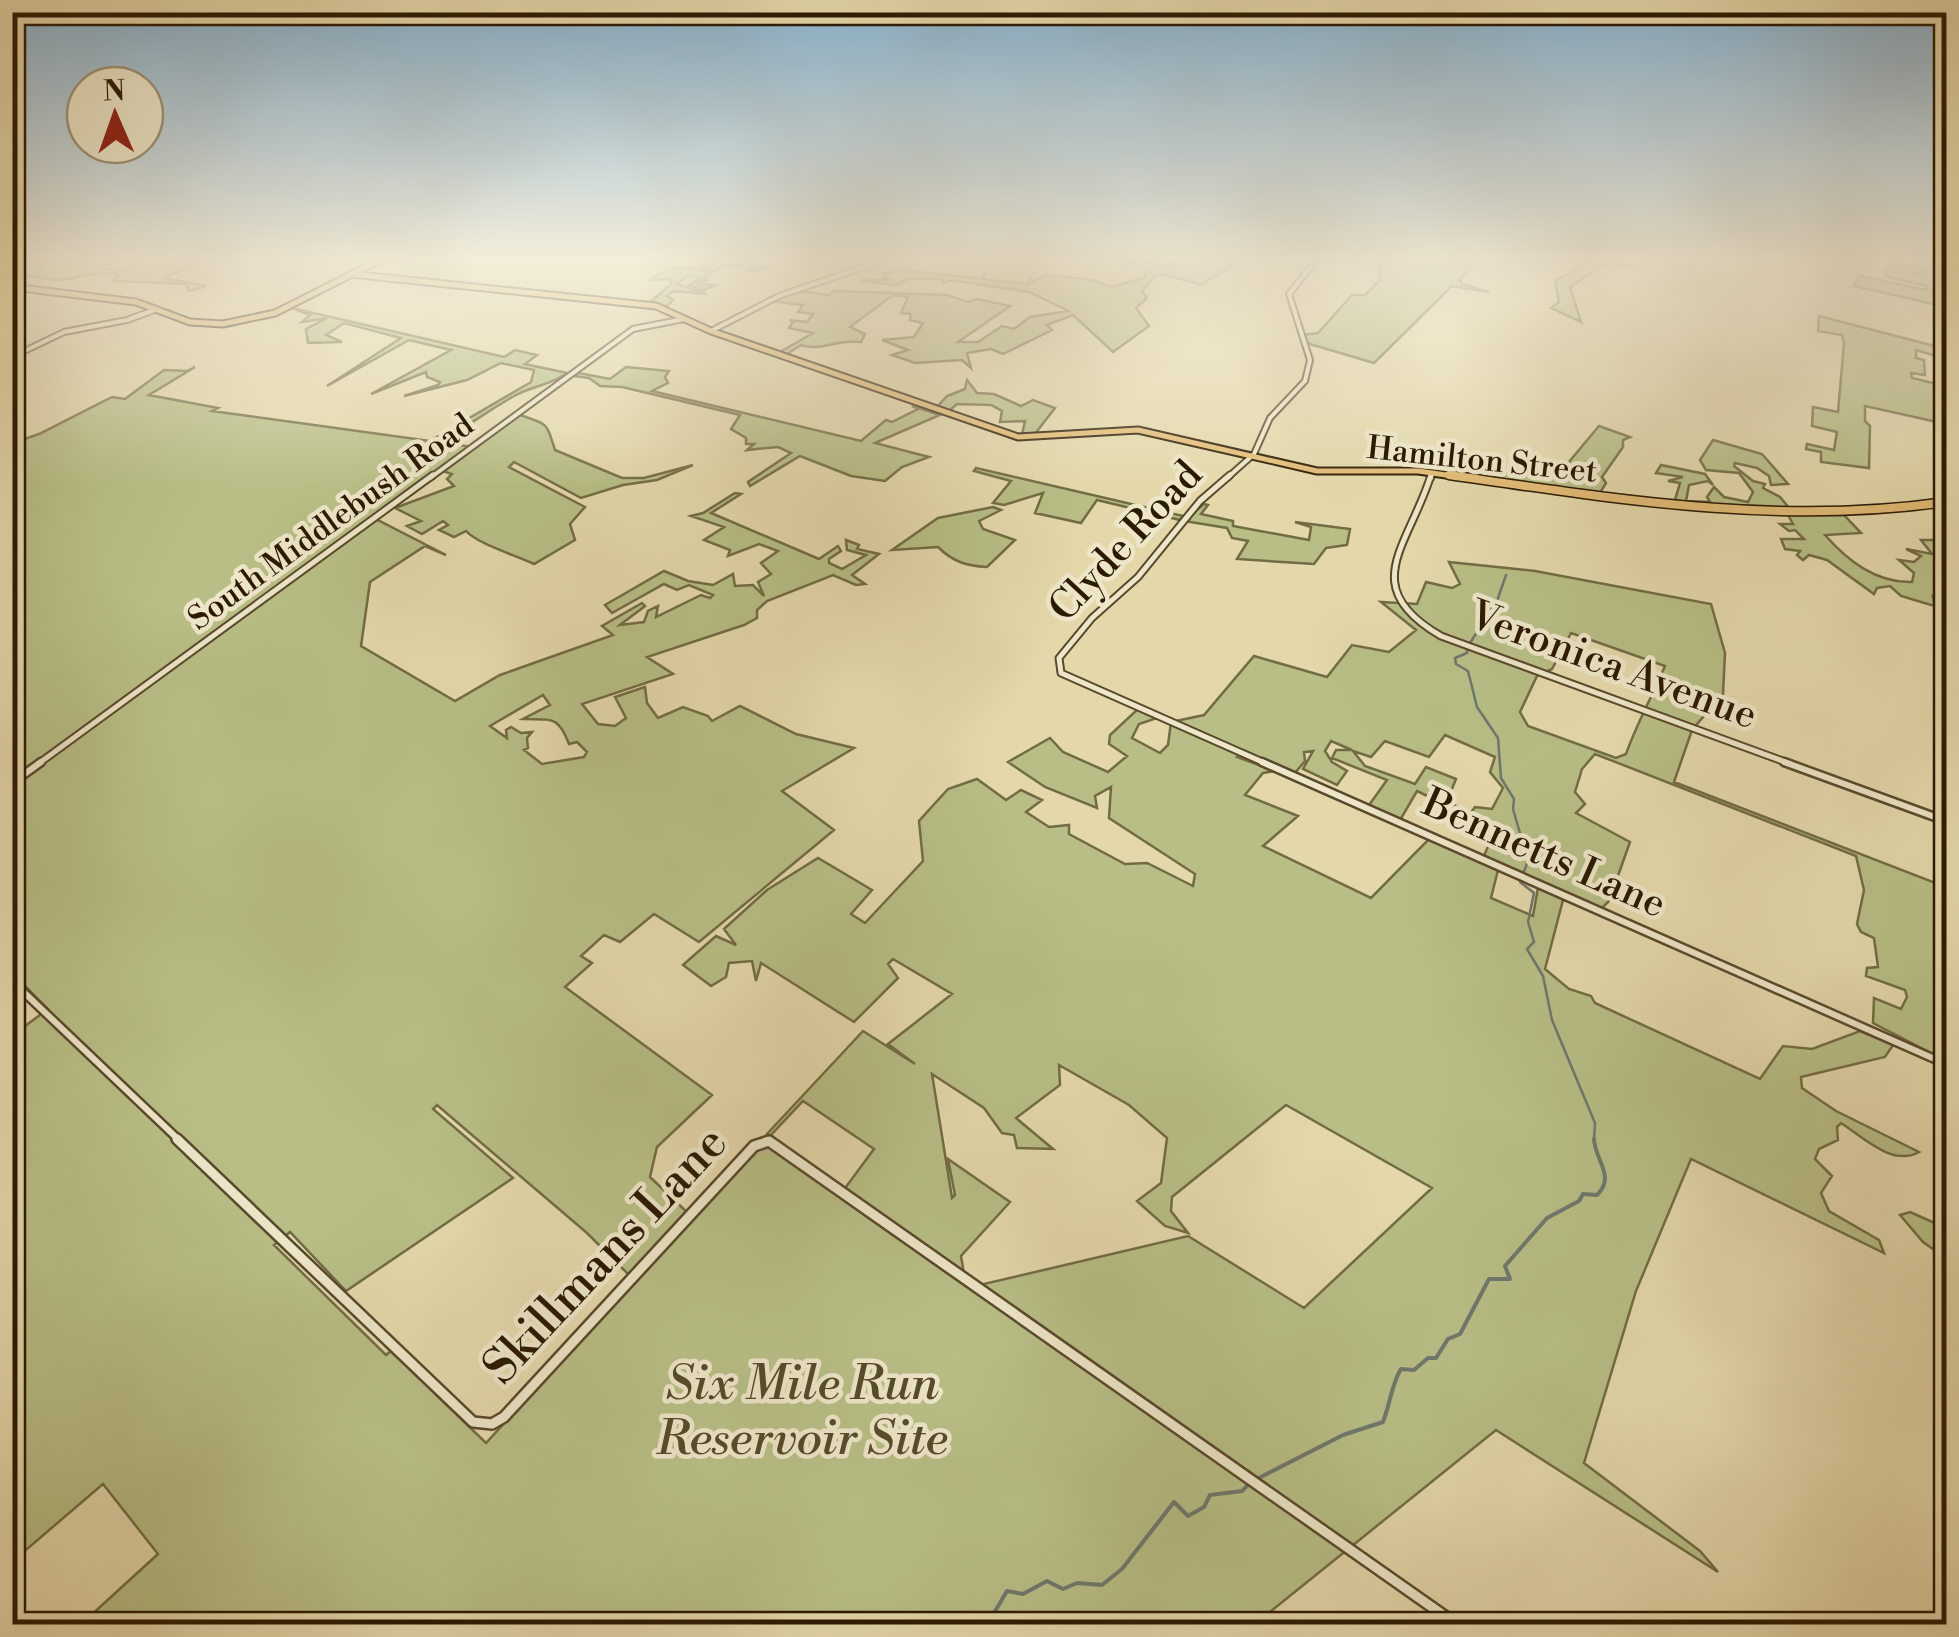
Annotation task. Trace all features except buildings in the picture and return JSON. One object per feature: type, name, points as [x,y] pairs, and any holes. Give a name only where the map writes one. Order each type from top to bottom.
[{"type":"main road","name":"Hamilton Street","points":[[724,335],[1018,437],[1052,438],[1132,430],[1320,471],[1432,473],[1694,507],[1892,511],[1946,502]]},
{"type":"street","points":[[12,357],[57,335]]},
{"type":"street","name":"South Middlebush Road","points":[[12,783],[624,335]]},
{"type":"street","points":[[1251,457],[1270,418],[1309,374],[1302,335]]},
{"type":"street","points":[[1240,454],[1250,451],[1260,439]]},
{"type":"street","points":[[1260,439],[1260,454],[1274,462]]},
{"type":"street","name":"Clyde Road","points":[[1116,698],[1061,672],[1059,658],[1092,618],[1138,577],[1200,500],[1251,457]]},
{"type":"street","name":"Veronica Avenue","points":[[1432,473],[1392,587],[1397,606],[1414,622],[1946,821]]},
{"type":"street","name":"Bennetts Lane","points":[[1116,698],[1946,1064]]},
{"type":"street","name":"Skillmans Lane","points":[[12,981],[473,1422],[492,1424],[504,1417],[754,1146],[769,1141],[1456,1624]]},
{"type":"green space","name":"Six Mile Run Reservoir Site","points":[[307,335],[327,335],[342,342],[308,343]]},
{"type":"green space","name":"Six Mile Run Reservoir Site","points":[[391,335],[411,335],[504,357],[515,350],[537,355],[525,364],[567,373],[516,395],[440,441],[470,447],[374,518],[446,555],[425,546],[370,582],[361,646],[455,701],[500,675],[613,635],[602,626],[642,603],[645,606],[620,625],[644,622],[648,611],[658,606],[656,617],[701,595],[713,595],[689,585],[677,590],[664,584],[612,613],[605,605],[664,571],[688,581],[713,585],[733,574],[735,586],[753,585],[764,596],[758,582],[771,574],[761,563],[778,551],[759,544],[728,556],[730,550],[704,540],[724,527],[691,516],[735,493],[741,494],[711,513],[819,559],[838,546],[841,551],[829,563],[842,569],[866,555],[847,550],[846,540],[859,545],[857,549],[879,554],[852,575],[865,584],[856,585],[833,575],[767,601],[757,610],[757,618],[744,625],[647,657],[673,674],[582,704],[598,724],[615,726],[626,718],[615,697],[645,687],[647,703],[658,718],[683,707],[712,721],[740,706],[796,734],[854,748],[782,791],[834,830],[699,942],[654,914],[620,942],[604,935],[581,956],[592,963],[565,987],[712,1095],[657,1147],[650,1177],[690,1215],[632,1278],[587,1233],[437,1105],[433,1109],[513,1178],[346,1291],[290,1232],[274,1245],[386,1355],[391,1351],[486,1443],[760,1145],[766,1144],[840,1195],[874,1149],[803,1101],[770,1136],[767,1134],[863,1031],[915,1064],[888,1044],[952,994],[893,959],[888,964],[898,978],[854,1022],[761,963],[756,981],[752,961],[729,963],[726,977],[711,986],[683,965],[716,936],[736,945],[724,929],[767,890],[818,858],[872,890],[851,914],[865,923],[923,861],[919,821],[948,789],[977,779],[1006,800],[1021,790],[1042,800],[1026,812],[1049,827],[1069,825],[1069,834],[1125,864],[1147,863],[1193,886],[1195,874],[1109,818],[1111,787],[1095,796],[1097,808],[1045,787],[1008,762],[1050,738],[1063,752],[1108,772],[1127,756],[1109,744],[1110,735],[1139,708],[1157,718],[1139,724],[1132,738],[1160,753],[1168,745],[1171,722],[1204,715],[1254,656],[1327,677],[1352,645],[1389,652],[1416,630],[1381,602],[1417,604],[1426,582],[1452,588],[1460,584],[1449,562],[1535,571],[1711,604],[1725,653],[1723,694],[1692,730],[1674,782],[1946,887],[1946,1064],[1944,1053],[1931,1053],[1873,1023],[1874,998],[1901,1009],[1907,997],[1905,990],[1866,976],[1867,968],[1878,967],[1874,938],[1861,932],[1857,924],[1864,890],[1856,856],[1595,754],[1582,769],[1575,792],[1585,804],[1576,813],[1630,842],[1609,901],[1602,908],[1563,900],[1545,969],[1569,989],[1591,996],[1595,1003],[1760,1079],[1783,1046],[1812,1049],[1860,1031],[1893,1045],[1885,1057],[1801,1077],[1802,1088],[1836,1111],[1919,1152],[1909,1156],[1888,1153],[1841,1123],[1837,1127],[1838,1140],[1819,1149],[1815,1159],[1832,1176],[1821,1193],[1829,1211],[1879,1240],[1884,1253],[1691,1159],[1636,1291],[1584,1463],[1700,1551],[1718,1572],[1496,1430],[1255,1624],[93,1624],[89,1617],[158,1554],[103,1484],[13,1561],[13,1035],[48,1009],[13,974],[13,443],[112,397],[125,399],[164,370],[187,371],[195,367],[149,395],[218,408],[212,411],[430,441],[531,382],[534,370],[501,363],[467,380],[404,396],[440,382],[427,377],[426,372],[371,394],[451,350],[409,340],[327,386],[401,338]],"holes":[[[1571,633],[1665,666],[1626,754],[1616,758],[1528,726],[1520,712],[1537,676],[1552,669]],[[543,695],[550,705],[523,719],[553,721],[569,744],[577,742],[587,752],[584,757],[542,764],[524,750],[532,732],[521,733],[511,727],[506,730],[507,738],[490,726]],[[1445,735],[1495,757],[1490,772],[1503,788],[1492,809],[1475,807],[1470,814],[1447,801],[1456,779],[1426,767],[1415,784],[1365,766],[1353,751],[1371,757],[1385,741],[1429,757]],[[1331,741],[1352,750],[1336,750],[1332,758],[1387,780],[1367,808],[1399,822],[1417,791],[1442,803],[1441,811],[1493,835],[1483,858],[1539,882],[1533,916],[1491,898],[1498,870],[1430,838],[1371,898],[1263,846],[1298,816],[1245,795],[1263,773],[1275,771],[1237,757],[1243,750],[1295,773],[1305,761],[1304,752],[1313,751],[1303,769],[1337,785],[1347,771],[1332,762],[1325,751]],[[1059,1065],[1129,1105],[1167,1138],[1161,1183],[1137,1201],[1165,1226],[1188,1233],[1171,1211],[1172,1197],[1286,1105],[1432,1188],[1304,1308],[1188,1236],[980,1285],[964,1274],[961,1256],[1010,1202],[948,1159],[955,1195],[952,1198],[932,1074],[984,1108],[1002,1133],[1014,1135],[1017,1148],[1053,1149],[1016,1118],[1060,1085]]]},
{"type":"green space","points":[[809,335],[864,335],[861,342],[801,345],[787,354],[780,352]]},
{"type":"green space","points":[[968,335],[958,342],[978,342],[988,335],[1041,335],[1003,354],[991,349],[967,353],[971,368],[962,360],[915,363],[892,355],[908,350],[882,340]]},
{"type":"green space","points":[[1095,335],[1136,335],[1113,352]]},
{"type":"green space","points":[[1301,335],[1402,335],[1374,363],[1303,342]]},
{"type":"green space","points":[[1842,335],[1894,335],[1946,349],[1946,359],[1916,350],[1916,358],[1924,360],[1925,375],[1911,373],[1912,378],[1946,386],[1946,424],[1865,406],[1865,421],[1870,426],[1869,468],[1821,462],[1821,452],[1806,449],[1807,444],[1834,450],[1837,432],[1812,426],[1813,407],[1838,412]]},
{"type":"green space","points":[[626,367],[669,371],[665,377],[668,383],[652,391],[861,441],[886,420],[892,422],[918,409],[912,406],[940,415],[875,443],[929,457],[902,467],[885,481],[851,476],[800,456],[750,486],[748,482],[791,453],[778,447],[747,450],[754,444],[746,444],[746,438],[731,429],[740,415],[622,387],[600,386],[589,378],[574,376],[579,373],[610,379]]},
{"type":"green space","points":[[967,380],[977,393],[994,394],[1021,406],[1033,400],[1055,408],[1034,435],[1022,434],[1025,421],[1000,422],[1002,411],[991,405],[957,404],[949,411],[937,407],[947,396],[965,389]]},
{"type":"green space","points":[[520,415],[545,426],[555,450],[622,478],[644,478],[693,465],[657,480],[581,498],[514,462],[509,467],[585,507],[570,524],[575,540],[534,564],[466,531],[454,537],[439,530],[448,525],[443,521],[422,534],[407,526],[421,521],[395,508],[454,486],[447,479],[452,474],[442,471]]},
{"type":"green space","points":[[1599,426],[1630,437],[1623,440],[1623,447],[1602,477],[1606,483],[1600,493],[1491,478],[1492,473],[1501,472],[1562,474],[1570,470],[1569,462]]},
{"type":"green space","points":[[1713,440],[1762,454],[1788,484],[1771,485],[1769,476],[1757,468],[1735,463],[1734,466],[1753,481],[1765,484],[1763,488],[1780,497],[1789,508],[1674,503],[1680,483],[1668,481],[1683,477],[1656,473],[1661,465],[1705,474],[1713,485],[1708,481],[1689,485],[1686,501],[1710,502],[1707,497],[1714,487],[1724,497],[1748,502],[1753,492],[1739,473],[1706,470],[1700,460]]},
{"type":"green space","points":[[976,468],[1183,516],[1180,520],[1097,500],[1081,523],[1035,513],[1043,493],[1004,505],[993,503],[1011,481],[974,471]]},
{"type":"green space","points":[[1204,504],[1208,505],[1201,514],[1233,521],[1233,526],[1309,540],[1311,527],[1295,522],[1350,529],[1347,545],[1326,548],[1314,564],[1237,559],[1248,541],[1232,538],[1227,528],[1184,521]]},
{"type":"green space","points":[[993,507],[1001,510],[979,521],[983,529],[1015,540],[987,567],[961,562],[938,547],[892,550],[938,518]]},
{"type":"green space","points":[[1788,515],[1844,515],[1861,533],[1825,535],[1864,569],[1886,579],[1912,582],[1914,573],[1899,560],[1914,562],[1921,556],[1906,549],[1932,554],[1921,540],[1946,540],[1945,607],[1933,597],[1935,605],[1901,596],[1890,586],[1877,588],[1874,594],[1827,560],[1809,555],[1803,560],[1797,555],[1800,551],[1785,549],[1781,539],[1804,539],[1780,524],[1793,524]]},
{"type":"green space","points":[[1910,1212],[1946,1228],[1946,1258],[1923,1242],[1900,1215]]},
{"type":"waterway","points":[[1470,643],[1497,601],[1506,575]]},
{"type":"waterway","points":[[1467,649],[1467,653],[1455,658],[1456,664],[1468,671],[1477,707],[1498,738],[1501,778],[1514,799],[1513,809],[1528,861],[1520,882],[1534,893],[1528,922],[1534,942],[1527,949],[1543,976],[1552,1020],[1595,1123],[1594,1140]]},
{"type":"waterway","points":[[973,1624],[985,1613],[994,1613],[1007,1591],[1023,1594],[1047,1581],[1063,1589],[1077,1583],[1102,1585],[1122,1569],[1174,1502],[1188,1516],[1204,1507],[1210,1495],[1242,1491],[1251,1482],[1343,1435],[1383,1422],[1401,1369],[1414,1370],[1428,1358],[1436,1358],[1448,1339],[1460,1334],[1489,1279],[1510,1279],[1505,1266],[1547,1218],[1579,1201],[1583,1194],[1597,1195],[1605,1175],[1594,1140]]}]
